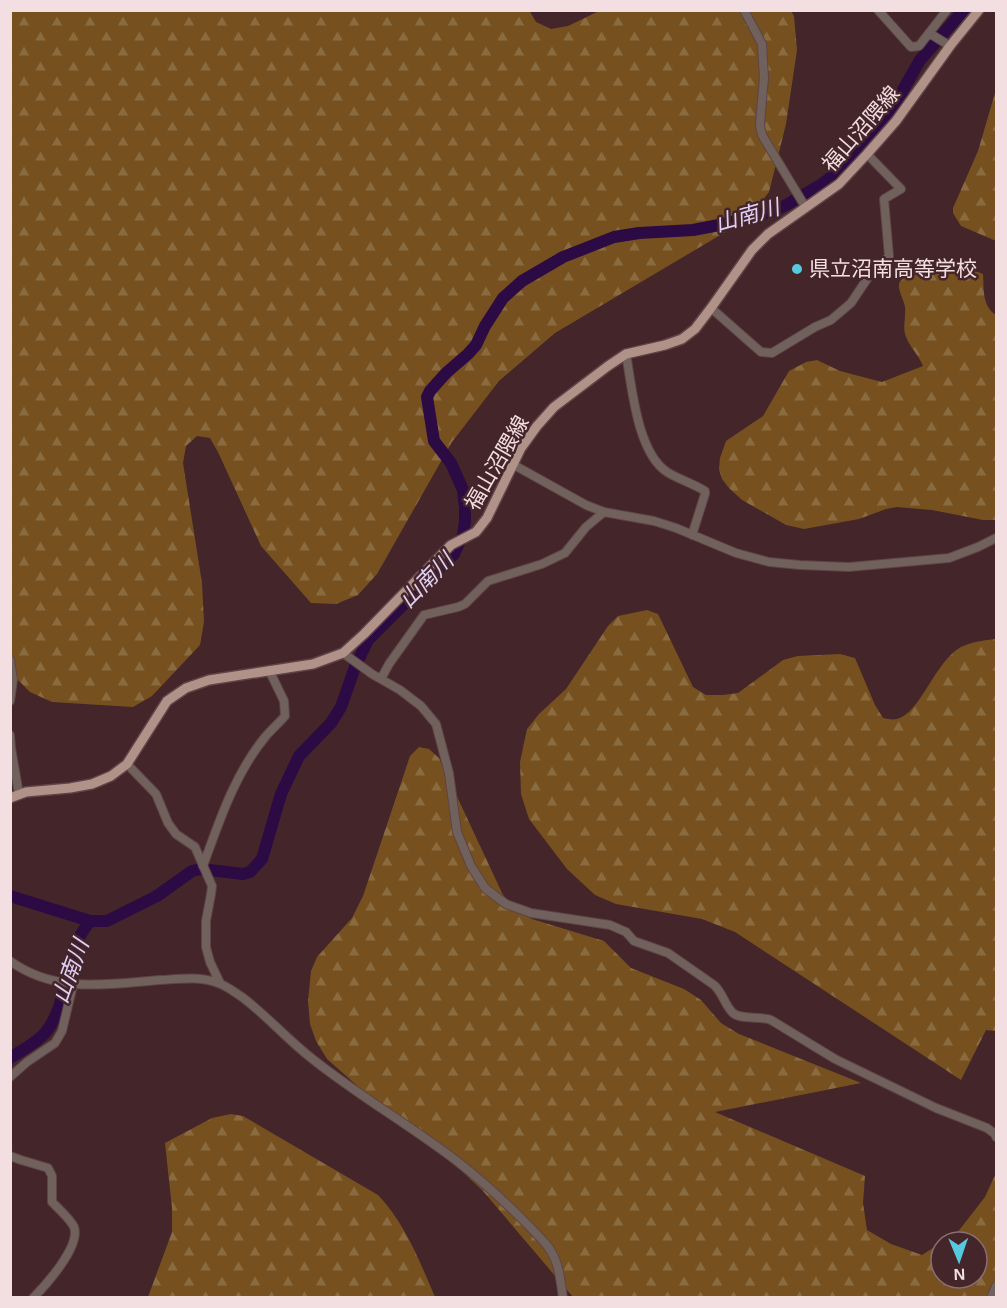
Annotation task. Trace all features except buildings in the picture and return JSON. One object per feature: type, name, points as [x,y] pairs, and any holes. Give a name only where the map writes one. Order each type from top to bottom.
[{"type":"main road","name":"福山沼隈線","points":[[15,796],[26,792],[70,788],[111,776],[127,764],[167,701],[186,688],[209,680],[313,664],[343,653],[451,545],[476,532],[487,518],[521,448],[554,407],[626,354],[681,339],[695,329],[752,250],[768,234],[839,184],[896,122],[946,44],[979,10]]},
{"type":"street","points":[[744,10],[762,44],[764,78],[760,111],[762,135],[805,206]]},
{"type":"street","points":[[878,10],[911,47],[919,46],[947,10]]},
{"type":"street","points":[[930,33],[946,44]]},
{"type":"street","points":[[711,308],[761,352],[772,353],[831,320],[851,303],[869,276],[889,256],[884,199],[901,189],[867,154]]},
{"type":"street","points":[[626,354],[635,407],[646,446],[657,464],[667,472],[705,490],[692,535]]},
{"type":"street","points":[[514,465],[586,505],[604,512],[654,521],[736,553],[769,562],[849,567],[949,558],[996,538]]},
{"type":"street","points":[[381,679],[424,615],[458,608],[488,581],[542,564],[565,552],[586,527],[604,512]]},
{"type":"street","points":[[343,653],[421,706],[436,724],[449,773],[457,832],[471,866],[484,888],[506,904],[531,913],[610,925],[626,932],[634,941],[668,953],[714,985],[720,990],[734,1014],[765,1017],[835,1059],[936,1108],[987,1128],[996,1137]]},
{"type":"street","points":[[10,660],[13,680],[10,701]]},
{"type":"street","points":[[203,866],[237,782],[266,736],[285,716],[284,701],[269,670]]},
{"type":"street","points":[[10,735],[15,796]]},
{"type":"street","points":[[127,764],[156,794],[168,824],[176,834],[195,847],[212,886],[206,921],[206,947],[220,983]]},
{"type":"street","points":[[10,961],[43,978],[62,983],[98,985],[189,978],[205,979],[231,989],[338,1079],[457,1161],[489,1187],[555,1256],[563,1298]]},
{"type":"street","points":[[10,1077],[54,1043],[62,1031],[73,984]]},
{"type":"street","points":[[10,1156],[48,1168],[52,1176],[52,1202],[74,1226],[74,1239],[64,1259],[52,1278],[33,1298]]},
{"type":"street","points":[[992,1298],[996,1286]]},
{"type":"green space","points":[[529,10],[536,22],[551,29],[568,26],[599,11],[791,11],[794,16],[797,50],[786,124],[769,192],[749,218],[555,333],[499,381],[452,442],[377,574],[358,595],[336,604],[311,603],[261,546],[210,438],[197,436],[186,446],[183,463],[202,583],[204,622],[200,645],[152,696],[133,707],[52,702],[30,692],[11,673],[10,11]]},
{"type":"green space","points":[[996,91],[996,241],[961,226],[953,213],[953,208],[978,151]]},
{"type":"green space","points":[[955,269],[983,274],[986,302],[996,315],[996,520],[897,507],[859,519],[804,529],[786,525],[742,500],[729,488],[722,479],[719,469],[726,441],[763,416],[789,371],[806,362],[817,360],[840,371],[882,382],[923,366],[905,334],[905,307],[899,284],[902,279],[915,273]]},
{"type":"green space","points":[[647,610],[658,614],[693,687],[706,695],[738,693],[783,660],[798,656],[840,654],[855,658],[875,705],[883,718],[890,719],[897,719],[913,708],[943,663],[961,647],[996,639],[996,1031],[986,1030],[961,1080],[735,932],[702,919],[616,904],[595,895],[567,869],[529,819],[521,794],[520,762],[527,729],[539,714],[566,689],[608,626],[618,616]]},
{"type":"green space","points":[[419,747],[429,749],[439,758],[503,895],[514,908],[532,919],[604,941],[631,968],[684,989],[701,1000],[721,1023],[739,1034],[861,1083],[715,1112],[865,1176],[863,1203],[867,1230],[891,1244],[922,1255],[929,1251],[929,1290],[989,1290],[989,1230],[959,1230],[985,1197],[996,1173],[996,1297],[573,1297],[483,1191],[446,1156],[371,1098],[327,1059],[316,1041],[310,1024],[308,1001],[311,971],[317,957],[352,918],[363,896],[410,756]]},
{"type":"green space","points":[[231,1114],[243,1116],[378,1195],[404,1230],[435,1297],[148,1297],[172,1232],[172,1208],[165,1143],[212,1118]]},
{"type":"waterway","name":"山南川","points":[[10,896],[90,921],[107,921],[157,896],[192,871],[201,869],[243,874],[250,872],[262,859],[281,794],[299,756],[331,723],[341,707],[355,667],[368,640],[454,554],[463,535],[465,521],[463,490],[451,463],[434,441],[427,397],[446,373],[476,345],[503,298],[522,281],[563,257],[614,237],[693,230],[719,225],[774,211],[819,186],[834,175],[869,137],[895,104],[920,60],[964,10]]},
{"type":"waterway","name":"山南川","points":[[10,1058],[37,1040],[51,1024],[60,1004],[75,945],[90,921]]},
{"type":"place","name":"県立沼南高等学校","points":[[797,269]]}]
